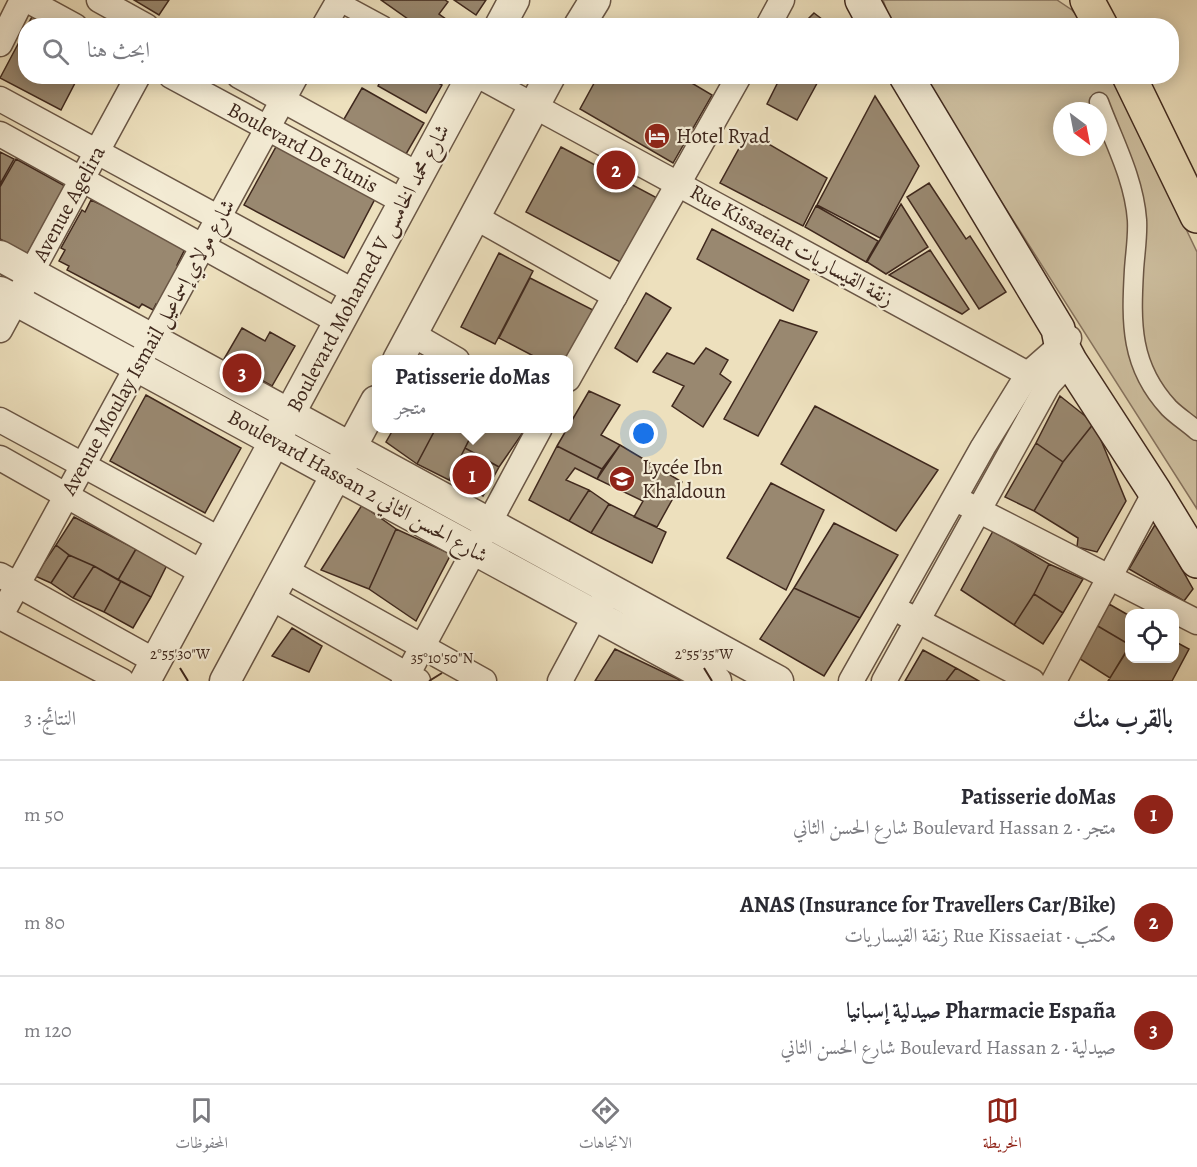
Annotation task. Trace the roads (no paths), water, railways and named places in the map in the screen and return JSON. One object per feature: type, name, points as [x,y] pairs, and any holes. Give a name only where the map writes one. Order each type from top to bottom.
[{"type":"main road","points":[[861,0],[871,18]]},
{"type":"main road","points":[[911,84],[1197,561]]},
{"type":"main road","points":[[1133,84],[1197,216]]},
{"type":"main road","points":[[1068,345],[1197,529]]},
{"type":"street","points":[[0,44],[22,0]]},
{"type":"street","points":[[27,0],[60,18]]},
{"type":"street","points":[[99,0],[132,18]]},
{"type":"street","points":[[328,18],[338,0],[370,18]]},
{"type":"street","points":[[504,18],[514,0]]},
{"type":"street","points":[[584,18],[595,0]]},
{"type":"street","points":[[772,18],[782,0]]},
{"type":"street","name":"Avenue Agelira","points":[[0,330],[8,296],[31,273],[134,84]]},
{"type":"street","name":"Boulevard De Tunis","points":[[186,84],[404,202]]},
{"type":"street","name":"Boulevard De Tunis","points":[[253,84],[418,175]]},
{"type":"street","name":"Avenue Moulay Ismail شارع مولاي إسماعيل","points":[[0,617],[9,580],[67,496],[292,84]]},
{"type":"street","name":"Boulevard Mohamed V شارع محمد الخامس","points":[[150,671],[468,84]]},
{"type":"street","name":"Rue Kissaeiat زنقة القيساريات","points":[[494,84],[1038,380]]},
{"type":"street","points":[[437,355],[405,347],[546,84]]},
{"type":"street","points":[[573,370],[735,84]]},
{"type":"street","points":[[0,99],[356,292]]},
{"type":"street","points":[[1107,121],[1117,144],[1135,204],[1137,221],[1132,299],[1136,352],[1142,370],[1155,391],[1169,409],[1197,431]]},
{"type":"street","points":[[0,134],[339,322]]},
{"type":"street","points":[[475,217],[615,296]]},
{"type":"street","name":"Boulevard Hassan 2 شارع الحسن الثاني","points":[[0,256],[778,681]]},
{"type":"street","name":"Boulevard Hassan 2 شارع الحسن الثاني","points":[[8,296],[716,681]]},
{"type":"street","points":[[851,681],[983,447],[1068,345]]},
{"type":"street","points":[[884,681],[979,511],[1038,380]]},
{"type":"street","points":[[225,681],[372,408]]},
{"type":"street","points":[[0,420],[221,540]]},
{"type":"street","points":[[270,597],[410,679],[422,647],[538,433]]},
{"type":"street","points":[[0,458],[203,573]]},
{"type":"street","points":[[1054,681],[1155,492]]},
{"type":"street","points":[[954,498],[1197,622]]},
{"type":"street","points":[[285,570],[484,681]]},
{"type":"street","points":[[9,580],[150,671]]},
{"type":"street","points":[[560,681],[609,589]]},
{"type":"street","points":[[892,608],[1032,681]]},
{"type":"street","points":[[0,617],[122,681]]},
{"type":"place","name":"Hotel Ryad","points":[[657,136]]},
{"type":"place","name":"ANAS (Insurance for Travellers Car/Bike)","points":[[616,170]]},
{"type":"place","name":"Pharmacie España صيدلية إسبانيا","points":[[242,373]]},
{"type":"place","name":"Patisserie doMas","points":[[472,475]]},
{"type":"place","name":"Lycée Ibn Khaldoun","points":[[622,479]]}]
